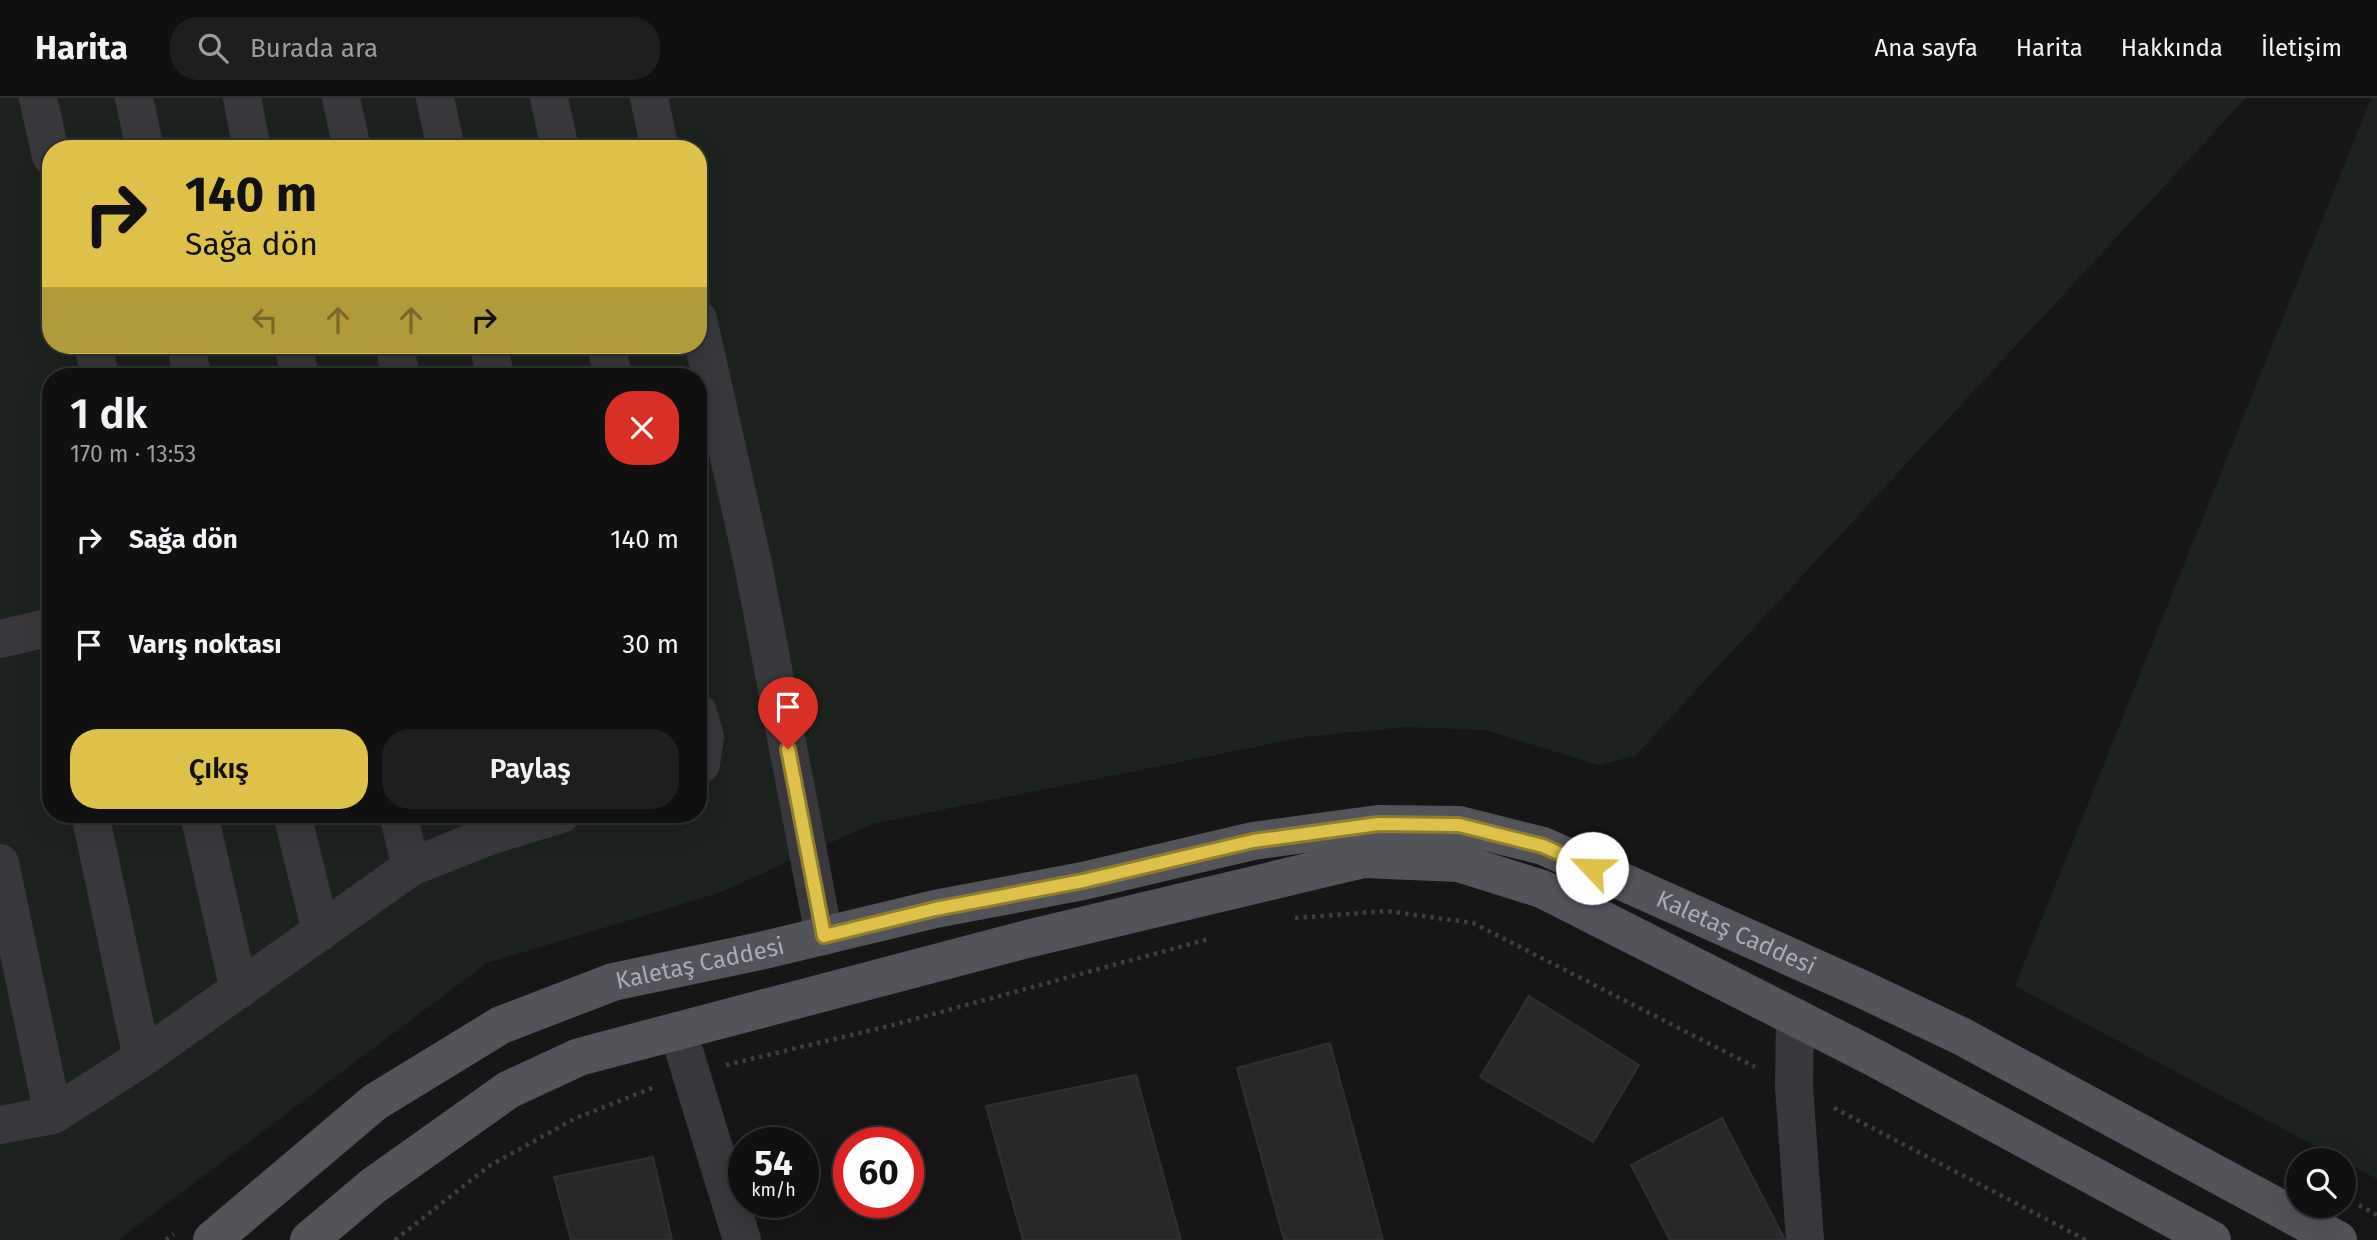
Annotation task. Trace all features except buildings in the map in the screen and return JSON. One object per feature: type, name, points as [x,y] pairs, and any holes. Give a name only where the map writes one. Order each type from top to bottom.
[{"type":"main road","name":"Kaletaş Caddesi","points":[[194,1236],[375,1102],[500,1025],[613,982],[935,909],[1083,881],[1253,841],[1378,824],[1459,825],[1543,846],[1974,1043],[2338,1240]]},
{"type":"main road","name":"Kaletaş Caddesi","points":[[309,1240],[373,1186],[508,1090],[579,1057],[1027,939],[1363,859],[1459,863],[1542,889],[1875,1058],[2211,1240]]},
{"type":"street","points":[[38,98],[47,140]]},
{"type":"street","points":[[134,98],[143,140]]},
{"type":"street","points":[[242,98],[250,140]]},
{"type":"street","points":[[341,98],[350,140]]},
{"type":"street","points":[[435,98],[444,140]]},
{"type":"street","points":[[549,98],[558,140]]},
{"type":"street","points":[[649,98],[658,140]]},
{"type":"street","points":[[706,354],[753,564],[824,936]]},
{"type":"street","points":[[0,639],[42,629]]},
{"type":"street","points":[[92,823],[142,1058]]},
{"type":"street","points":[[201,823],[239,990]]},
{"type":"street","points":[[294,823],[321,932]]},
{"type":"street","points":[[400,823],[411,867]]},
{"type":"street","points":[[0,1125],[53,1115],[142,1058],[411,867],[500,823]]},
{"type":"street","points":[[0,863],[53,1115]]},
{"type":"street","points":[[1795,1017],[1794,1087],[1805,1240]]},
{"type":"street","points":[[678,1031],[742,1240]]},
{"type":"path","points":[[1283,918],[1387,911],[1473,923],[2086,1240]]},
{"type":"path","points":[[395,1240],[489,1166],[576,1118],[691,1073],[893,1026],[1216,937]]},
{"type":"path","points":[[166,1240],[194,1236]]},
{"type":"shaded area","points":[[0,98],[2246,98],[1635,756],[1598,765],[1485,730],[1405,727],[1304,737],[872,824],[719,893],[487,963],[118,1240],[0,1240]]},
{"type":"shaded area","points":[[2371,98],[2377,98],[2377,1179],[2356,1168],[2356,1148],[2319,1148],[2015,986]]},
{"type":"route","points":[[788,749],[824,936],[935,909],[1083,881],[1253,841],[1378,824],[1459,825],[1543,846],[1592,868]]}]
